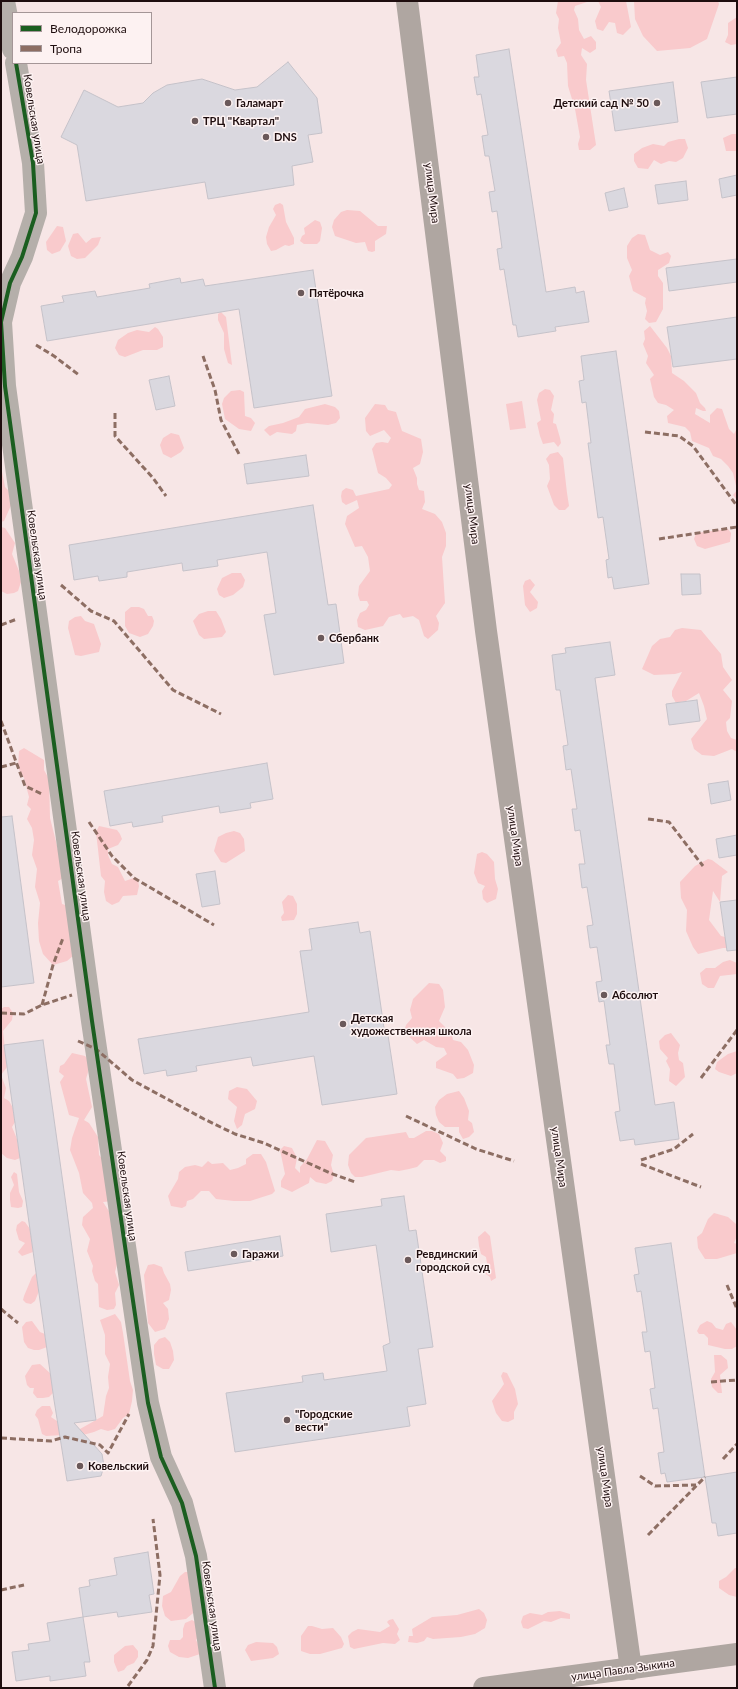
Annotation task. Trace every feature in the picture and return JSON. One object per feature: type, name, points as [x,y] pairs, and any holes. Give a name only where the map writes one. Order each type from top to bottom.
[{"type":"main road","name":"улица Мира","points":[[408,1],[486,631],[631,1669]]},
{"type":"main road","name":"улица Павла Зыкина","points":[[484,1688],[737,1654]]},
{"type":"street","points":[[4,1],[12,44]]},
{"type":"street","name":"Ковельская улица","points":[[16,64],[33,163],[36,213],[22,256],[10,283],[1,322],[5,386],[92,1020],[148,1404],[161,1456],[182,1503],[196,1556],[215,1688]]},
{"type":"shaded area","points":[[558,1],[590,1],[575,6],[574,10],[578,19],[579,30],[584,39],[591,36],[596,42],[596,49],[590,53],[582,48],[581,55],[587,64],[586,80],[596,145],[590,150],[579,150],[578,144],[580,137],[575,109],[568,86],[567,63],[564,56],[558,57],[556,50],[561,43],[558,28],[559,19],[556,13]]},
{"type":"shaded area","points":[[598,1],[626,1],[631,27],[623,35],[617,33],[615,23],[609,22],[603,31],[597,29],[595,21],[601,7]]},
{"type":"shaded area","points":[[634,1],[718,1],[719,4],[707,39],[690,48],[657,51],[643,36],[635,19]]},
{"type":"shaded area","points":[[737,17],[737,44],[731,45],[725,42],[728,35],[728,23]]},
{"type":"shaded area","points":[[732,134],[737,134],[737,151],[726,151],[723,138]]},
{"type":"shaded area","points":[[685,139],[688,148],[683,158],[676,162],[669,161],[661,164],[654,160],[648,169],[638,168],[634,161],[634,154],[642,148],[653,144],[664,146],[668,142]]},
{"type":"shaded area","points":[[280,203],[283,205],[286,222],[294,238],[294,244],[289,246],[285,245],[271,251],[267,244],[266,237],[269,227],[276,215],[273,209],[275,205]]},
{"type":"shaded area","points":[[347,210],[360,211],[378,226],[387,226],[386,234],[375,241],[375,251],[368,251],[365,242],[356,243],[335,236],[332,227],[334,220],[341,212]]},
{"type":"shaded area","points":[[315,220],[320,222],[322,228],[320,241],[317,244],[304,244],[300,241],[302,236],[305,234],[304,228]]},
{"type":"shaded area","points":[[57,226],[63,227],[66,241],[60,251],[52,254],[47,250],[46,242]]},
{"type":"shaded area","points":[[78,233],[86,243],[92,238],[101,237],[98,245],[85,258],[77,259],[71,256],[68,246],[73,234]]},
{"type":"shaded area","points":[[638,234],[645,235],[650,250],[660,255],[668,252],[671,256],[669,263],[658,270],[658,276],[663,283],[663,309],[656,322],[649,323],[645,319],[647,311],[645,303],[646,298],[633,291],[629,276],[632,270],[627,258],[627,246],[632,238]]},
{"type":"shaded area","points":[[221,312],[226,317],[232,365],[228,363],[224,349],[224,333],[218,320],[218,314]]},
{"type":"shaded area","points":[[650,326],[667,348],[671,356],[672,373],[684,381],[696,393],[700,403],[705,408],[706,411],[696,408],[695,414],[710,423],[710,415],[717,408],[722,409],[729,429],[734,434],[737,428],[737,490],[733,473],[728,466],[721,459],[713,456],[709,448],[692,441],[690,432],[685,427],[668,423],[667,416],[674,410],[666,405],[658,403],[654,397],[650,379],[654,375],[646,363],[648,356],[643,344],[645,339],[644,331]]},
{"type":"shaded area","points":[[155,327],[163,337],[163,347],[157,350],[143,350],[125,357],[119,355],[115,348],[118,340],[128,333],[137,330],[149,332]]},
{"type":"shaded area","points":[[545,389],[550,390],[554,396],[551,410],[554,414],[553,423],[556,424],[561,443],[558,447],[554,442],[543,444],[537,423],[541,420],[537,400],[539,393]]},
{"type":"shaded area","points":[[240,390],[244,392],[245,416],[251,418],[255,423],[251,431],[239,429],[225,419],[222,404],[224,398],[231,391]]},
{"type":"shaded area","points":[[522,401],[526,428],[510,430],[506,404]]},
{"type":"shaded area","points":[[325,404],[335,407],[339,411],[340,418],[336,423],[328,425],[307,423],[297,425],[296,431],[292,434],[277,432],[270,436],[264,430],[269,426],[299,417],[305,409]]},
{"type":"shaded area","points":[[375,404],[385,405],[388,410],[396,412],[402,431],[421,439],[423,452],[420,464],[413,468],[417,478],[419,490],[424,491],[425,502],[422,509],[435,514],[442,522],[446,533],[446,546],[442,557],[445,603],[436,616],[439,623],[438,630],[428,639],[424,636],[419,620],[413,616],[403,618],[400,614],[389,617],[383,626],[365,630],[358,627],[357,620],[360,613],[366,610],[369,605],[367,601],[360,601],[358,595],[359,586],[370,571],[368,557],[362,546],[355,547],[345,524],[347,516],[359,508],[357,500],[346,505],[342,502],[341,496],[342,491],[346,488],[353,490],[356,496],[389,489],[392,485],[386,478],[378,473],[372,449],[376,443],[388,443],[391,438],[384,430],[370,436],[366,431],[365,418]]},
{"type":"shaded area","points":[[171,433],[179,435],[184,448],[181,452],[171,458],[163,454],[160,445],[163,438]]},
{"type":"shaded area","points":[[558,452],[563,458],[569,506],[565,510],[559,510],[554,505],[547,486],[550,479],[549,465],[546,459],[550,454]]},
{"type":"shaded area","points":[[1,466],[5,487],[11,493],[13,501],[4,521],[1,522]]},
{"type":"shaded area","points":[[737,490],[737,500],[733,495]]},
{"type":"shaded area","points":[[1,527],[5,528],[15,543],[12,554],[19,571],[21,582],[18,591],[7,594],[1,591]]},
{"type":"shaded area","points":[[728,529],[731,533],[730,542],[705,549],[697,546],[694,539],[696,533]]},
{"type":"shaded area","points":[[232,573],[241,573],[245,580],[243,587],[233,595],[224,598],[219,595],[217,589],[222,578]]},
{"type":"shaded area","points":[[530,579],[535,585],[530,592],[538,602],[537,608],[530,612],[525,605],[523,586],[525,581]]},
{"type":"shaded area","points":[[131,607],[139,607],[144,609],[148,616],[152,616],[154,621],[153,626],[148,634],[140,637],[129,633],[125,626],[125,612]]},
{"type":"shaded area","points":[[208,611],[216,611],[221,619],[226,632],[222,637],[204,639],[199,635],[193,621],[199,614]]},
{"type":"shaded area","points":[[81,616],[85,621],[94,624],[101,644],[99,652],[81,656],[75,655],[68,628],[69,621],[75,617]]},
{"type":"shaded area","points":[[682,628],[701,630],[721,654],[723,667],[732,680],[723,690],[732,701],[730,718],[726,722],[727,731],[731,738],[737,740],[737,752],[732,749],[714,756],[702,755],[694,749],[691,739],[707,719],[699,693],[686,701],[676,703],[672,696],[672,691],[682,672],[675,674],[654,675],[642,669],[652,646],[660,639],[670,637],[675,630]]},
{"type":"shaded area","points":[[24,748],[44,760],[44,770],[49,779],[50,818],[65,877],[58,881],[62,904],[68,906],[74,955],[67,961],[53,965],[43,954],[39,941],[38,923],[40,903],[35,887],[37,869],[32,855],[34,840],[32,828],[27,819],[31,809],[27,805],[29,797],[24,778],[18,768],[19,751]]},
{"type":"shaded area","points":[[99,826],[117,830],[120,834],[122,839],[118,845],[108,849],[108,855],[112,864],[118,867],[125,881],[134,878],[138,881],[139,886],[137,895],[123,896],[119,902],[112,905],[106,901],[104,892],[105,881],[101,876],[96,832]]},
{"type":"shaded area","points":[[234,831],[240,833],[244,839],[245,851],[226,863],[221,862],[214,851],[218,837]]},
{"type":"shaded area","points":[[482,852],[487,854],[494,862],[495,879],[498,889],[496,899],[487,903],[483,899],[482,891],[485,886],[478,883],[474,873],[477,854]]},
{"type":"shaded area","points":[[708,859],[712,860],[728,872],[722,876],[720,902],[713,891],[709,920],[721,936],[729,938],[736,948],[723,948],[698,954],[686,931],[687,910],[681,898],[680,882],[695,866]]},
{"type":"shaded area","points":[[288,895],[293,896],[297,904],[297,914],[294,920],[282,921],[281,917],[284,913],[282,902]]},
{"type":"shaded area","points":[[730,960],[737,963],[737,974],[720,976],[714,988],[708,988],[702,984],[700,973],[706,968],[715,968],[723,962]]},
{"type":"shaded area","points":[[429,983],[439,984],[443,990],[445,1007],[439,1021],[451,1031],[453,1040],[461,1042],[468,1050],[474,1065],[473,1073],[464,1078],[457,1079],[453,1074],[436,1068],[436,1062],[447,1054],[444,1048],[436,1047],[424,1040],[417,1044],[404,1032],[406,1025],[412,1018],[410,1010],[413,999]]},
{"type":"shaded area","points":[[4,1007],[9,1007],[13,1013],[12,1020],[3,1031],[7,1067],[1,1075],[1,1009]]},
{"type":"shaded area","points":[[671,1033],[680,1045],[678,1053],[679,1060],[683,1063],[685,1077],[676,1086],[669,1081],[670,1069],[666,1061],[668,1058],[660,1049],[659,1041],[665,1035]]},
{"type":"shaded area","points":[[737,1051],[737,1073],[731,1076],[715,1069],[717,1062],[728,1054]]},
{"type":"shaded area","points":[[72,1053],[85,1056],[91,1062],[86,1079],[92,1107],[84,1120],[89,1123],[98,1137],[99,1155],[106,1163],[112,1201],[103,1202],[112,1216],[119,1257],[115,1272],[119,1285],[115,1293],[116,1305],[114,1309],[107,1310],[99,1307],[98,1284],[95,1281],[92,1271],[93,1266],[87,1251],[90,1239],[82,1225],[83,1217],[93,1208],[92,1203],[83,1193],[79,1173],[70,1150],[72,1138],[79,1118],[69,1115],[60,1082],[64,1076],[59,1072],[60,1066],[64,1064]]},
{"type":"shaded area","points":[[1,1075],[6,1088],[4,1098],[9,1101],[13,1108],[15,1122],[12,1127],[17,1139],[20,1158],[15,1160],[7,1158],[1,1153]]},
{"type":"shaded area","points":[[237,1087],[247,1089],[257,1101],[255,1109],[245,1114],[242,1125],[237,1129],[234,1121],[237,1107],[228,1099],[229,1091]]},
{"type":"shaded area","points":[[459,1091],[464,1098],[469,1111],[468,1120],[472,1123],[474,1132],[469,1137],[463,1139],[459,1132],[459,1127],[445,1127],[439,1122],[435,1107],[439,1100],[447,1094]]},
{"type":"shaded area","points":[[426,1131],[432,1131],[439,1134],[443,1143],[440,1151],[446,1157],[446,1161],[440,1163],[434,1160],[424,1160],[417,1167],[399,1171],[391,1170],[362,1177],[355,1177],[351,1173],[348,1165],[349,1155],[366,1138],[406,1132],[409,1138],[414,1138]]},
{"type":"shaded area","points":[[317,1140],[325,1141],[333,1155],[331,1165],[334,1175],[332,1181],[326,1184],[316,1182],[310,1177],[309,1183],[292,1192],[281,1187],[281,1181],[285,1174],[280,1150],[284,1146],[292,1148],[297,1158],[295,1168],[300,1173],[300,1167],[307,1159]]},
{"type":"shaded area","points":[[253,1154],[261,1154],[266,1162],[275,1191],[272,1194],[250,1201],[234,1201],[216,1199],[209,1191],[201,1191],[193,1199],[187,1201],[186,1206],[182,1208],[171,1206],[168,1196],[178,1179],[179,1172],[185,1167],[195,1165],[202,1167],[208,1161],[212,1164],[223,1163],[230,1170],[246,1164],[246,1159]]},
{"type":"shaded area","points":[[14,1172],[17,1174],[19,1192],[23,1201],[22,1207],[18,1208],[11,1207],[10,1200],[10,1193],[14,1185],[11,1177]]},
{"type":"shaded area","points":[[714,1213],[728,1217],[736,1224],[737,1236],[734,1243],[737,1244],[737,1253],[717,1259],[705,1259],[698,1248],[697,1237],[702,1233],[708,1219]]},
{"type":"shaded area","points":[[22,1221],[25,1222],[30,1229],[33,1252],[22,1256],[18,1252],[25,1243],[19,1240],[16,1230],[17,1225]]},
{"type":"shaded area","points":[[485,1231],[490,1236],[496,1278],[491,1281],[490,1277],[483,1272],[487,1263],[486,1257],[481,1254],[479,1246],[478,1237]]},
{"type":"shaded area","points":[[154,1264],[162,1267],[170,1284],[171,1290],[169,1300],[163,1303],[168,1309],[169,1319],[165,1329],[155,1332],[148,1323],[144,1275],[148,1265]]},
{"type":"shaded area","points":[[36,1273],[39,1291],[35,1301],[31,1304],[26,1303],[23,1300],[24,1296],[32,1277]]},
{"type":"shaded area","points":[[115,1314],[121,1322],[130,1381],[133,1390],[129,1414],[123,1418],[115,1429],[108,1431],[101,1429],[83,1435],[80,1433],[80,1429],[103,1416],[106,1396],[109,1388],[108,1377],[110,1364],[105,1354],[105,1335],[100,1320]]},
{"type":"shaded area","points":[[32,1321],[40,1332],[45,1334],[47,1347],[34,1350],[28,1348],[24,1342],[22,1327],[26,1322]]},
{"type":"shaded area","points":[[707,1321],[712,1323],[716,1328],[723,1330],[726,1324],[731,1322],[737,1330],[737,1346],[732,1349],[725,1349],[708,1345],[708,1338],[704,1334],[699,1334],[697,1331],[700,1325]]},
{"type":"shaded area","points":[[165,1337],[170,1342],[173,1351],[174,1360],[169,1369],[163,1369],[156,1365],[154,1354],[154,1345],[159,1339]]},
{"type":"shaded area","points":[[714,1355],[721,1355],[727,1360],[728,1368],[720,1375],[722,1393],[718,1393],[712,1387],[711,1379],[715,1372]]},
{"type":"shaded area","points":[[40,1364],[51,1374],[53,1393],[49,1397],[37,1398],[33,1393],[34,1388],[30,1388],[27,1385],[25,1376],[32,1365]]},
{"type":"shaded area","points":[[503,1372],[507,1373],[515,1389],[518,1404],[514,1412],[514,1419],[508,1422],[502,1421],[496,1413],[492,1401],[504,1384],[501,1376]]},
{"type":"shaded area","points":[[42,1406],[50,1406],[53,1413],[51,1417],[57,1421],[58,1425],[63,1424],[63,1435],[46,1436],[42,1434],[38,1419],[35,1415],[37,1410]]},
{"type":"shaded area","points":[[735,1568],[737,1568],[737,1597],[729,1595],[719,1588],[719,1581],[726,1577]]},
{"type":"shaded area","points":[[185,1572],[190,1572],[198,1609],[186,1619],[171,1621],[165,1616],[162,1606],[163,1596],[171,1592],[180,1576]]},
{"type":"shaded area","points":[[479,1609],[484,1613],[487,1620],[485,1628],[475,1634],[461,1637],[433,1639],[427,1637],[424,1641],[417,1643],[408,1642],[409,1636],[413,1636],[412,1629],[432,1617],[457,1615]]},
{"type":"shaded area","points":[[560,1611],[570,1614],[570,1619],[561,1618],[551,1622],[544,1621],[528,1629],[523,1628],[521,1622],[523,1616],[530,1613],[542,1615],[548,1612]]},
{"type":"shaded area","points":[[393,1619],[399,1629],[397,1634],[400,1640],[395,1644],[383,1643],[354,1649],[350,1647],[348,1636],[352,1632],[358,1629],[380,1632],[390,1626],[387,1622]]},
{"type":"shaded area","points":[[192,1620],[197,1623],[199,1635],[196,1640],[200,1648],[200,1654],[188,1658],[179,1657],[170,1652],[168,1646],[170,1640],[180,1640],[183,1637],[185,1623]]},
{"type":"shaded area","points":[[308,1626],[322,1629],[333,1628],[341,1637],[344,1644],[342,1648],[320,1654],[310,1654],[301,1651],[301,1636]]},
{"type":"shaded area","points":[[256,1642],[273,1643],[277,1647],[279,1654],[273,1658],[251,1661],[245,1650],[248,1645]]},
{"type":"shaded area","points":[[133,1645],[138,1651],[138,1657],[134,1663],[118,1672],[114,1662],[114,1655],[125,1646]]},
{"type":"building","points":[[509,49],[546,292],[575,287],[576,293],[584,291],[589,322],[555,327],[556,331],[518,337],[516,325],[513,325],[504,269],[500,270],[497,249],[502,248],[497,211],[492,212],[489,192],[495,191],[489,156],[485,156],[482,136],[488,135],[481,94],[477,95],[474,77],[479,77],[476,55]]},
{"type":"building","name":"ТРЦ \"Квартал\"","points":[[288,62],[317,98],[322,133],[308,135],[313,162],[292,166],[294,185],[208,199],[205,182],[86,201],[77,145],[61,137],[84,90],[118,107],[143,103],[153,93],[167,85],[202,79],[235,90],[257,87]]},
{"type":"building","points":[[737,77],[737,114],[707,118],[701,82]]},
{"type":"building","points":[[673,82],[678,122],[615,131],[609,91]]},
{"type":"building","points":[[737,175],[737,195],[722,198],[719,179]]},
{"type":"building","points":[[686,181],[688,200],[658,204],[655,185]]},
{"type":"building","points":[[624,188],[628,207],[609,211],[605,193]]},
{"type":"building","points":[[737,259],[737,282],[669,291],[666,268]]},
{"type":"building","points":[[313,270],[332,396],[254,408],[239,309],[47,341],[41,306],[64,302],[62,296],[95,291],[97,297],[150,288],[149,284],[180,278],[181,283],[203,279],[205,286]]},
{"type":"building","points":[[737,317],[737,359],[673,367],[667,327]]},
{"type":"building","points":[[616,351],[649,584],[614,589],[612,577],[608,578],[606,560],[609,559],[603,517],[598,518],[588,443],[591,443],[586,402],[582,403],[579,381],[584,380],[581,356]]},
{"type":"building","points":[[169,376],[175,406],[156,410],[149,380]]},
{"type":"building","points":[[306,455],[309,476],[247,484],[244,464]]},
{"type":"building","points":[[313,505],[328,605],[336,604],[344,663],[274,675],[264,615],[276,613],[267,552],[217,560],[218,566],[183,571],[182,563],[127,572],[127,577],[99,581],[98,576],[74,580],[69,545]]},
{"type":"building","points":[[681,574],[700,574],[701,594],[682,595]]},
{"type":"building","points":[[610,642],[615,675],[595,678],[655,1105],[674,1102],[679,1139],[635,1145],[634,1139],[620,1141],[615,1112],[620,1111],[614,1064],[609,1064],[606,1045],[610,1045],[604,1001],[599,1002],[596,982],[602,981],[597,947],[590,948],[587,926],[593,925],[587,887],[582,888],[579,864],[585,864],[580,830],[575,831],[572,809],[577,809],[571,769],[566,770],[563,746],[568,745],[560,690],[556,690],[552,655],[566,653],[565,648]]},
{"type":"building","points":[[697,700],[700,721],[669,725],[666,704]]},
{"type":"building","points":[[267,763],[273,799],[250,803],[251,808],[220,813],[219,806],[162,816],[163,822],[133,827],[132,822],[110,826],[104,791]]},
{"type":"building","points":[[728,781],[731,800],[711,804],[708,784]]},
{"type":"building","points":[[12,816],[34,983],[1,987],[1,817]]},
{"type":"building","points":[[737,835],[737,855],[719,858],[716,839]]},
{"type":"building","points":[[215,871],[220,904],[202,907],[196,874]]},
{"type":"building","points":[[737,900],[737,950],[727,951],[720,902]]},
{"type":"building","name":"Детская художественная школа","points":[[358,922],[360,933],[370,931],[385,1035],[388,1035],[397,1094],[322,1105],[314,1056],[253,1066],[251,1057],[196,1066],[197,1071],[167,1076],[166,1070],[144,1074],[138,1039],[309,1012],[300,951],[312,950],[309,929]]},
{"type":"building","points":[[43,1040],[96,1420],[74,1423],[102,1454],[104,1466],[101,1476],[67,1481],[54,1400],[4,1045]]},
{"type":"building","points":[[404,1196],[409,1231],[416,1230],[433,1347],[418,1349],[426,1404],[407,1407],[410,1426],[235,1452],[226,1393],[303,1382],[302,1376],[323,1373],[324,1380],[387,1371],[383,1346],[390,1343],[376,1245],[331,1252],[326,1214],[382,1206],[381,1199]]},
{"type":"building","name":"Гаражи","points":[[280,1236],[283,1256],[188,1271],[185,1252]]},
{"type":"building","points":[[671,1243],[705,1477],[667,1482],[665,1473],[661,1474],[658,1453],[664,1452],[658,1408],[653,1409],[650,1389],[655,1388],[650,1351],[645,1352],[642,1332],[647,1332],[641,1291],[637,1292],[634,1275],[639,1274],[635,1248]]},
{"type":"building","points":[[737,1472],[737,1533],[718,1536],[716,1523],[712,1523],[705,1477]]},
{"type":"building","points":[[148,1552],[154,1594],[149,1595],[152,1612],[118,1617],[117,1612],[83,1617],[79,1588],[90,1586],[89,1580],[117,1575],[114,1558]]},
{"type":"building","points":[[83,1617],[90,1662],[84,1662],[86,1676],[50,1681],[50,1676],[16,1681],[12,1652],[29,1650],[28,1644],[50,1641],[47,1623]]},
{"type":"marked path","points":[[36,345],[54,356],[79,375]]},
{"type":"marked path","points":[[203,356],[215,390],[221,420],[239,454]]},
{"type":"marked path","points":[[115,413],[115,436],[153,478],[166,496]]},
{"type":"marked path","points":[[645,432],[679,436],[693,446],[737,506]]},
{"type":"marked path","points":[[659,539],[737,527]]},
{"type":"marked path","points":[[61,585],[91,611],[114,621],[173,690],[221,714]]},
{"type":"marked path","points":[[1,625],[17,619]]},
{"type":"marked path","points":[[1,721],[25,786],[42,794]]},
{"type":"marked path","points":[[1,767],[16,763]]},
{"type":"marked path","points":[[648,819],[669,822],[703,866]]},
{"type":"marked path","points":[[89,822],[112,856],[134,878],[214,925]]},
{"type":"marked path","points":[[42,1005],[53,965],[63,938]]},
{"type":"marked path","points":[[1,1013],[24,1014],[42,1005],[72,995]]},
{"type":"marked path","points":[[701,1078],[737,1030]]},
{"type":"marked path","points":[[78,1041],[96,1049],[132,1080],[204,1119],[235,1134],[264,1143],[330,1173],[355,1182]]},
{"type":"marked path","points":[[406,1116],[476,1149],[514,1161]]},
{"type":"marked path","points":[[641,1160],[674,1149],[693,1134]]},
{"type":"marked path","points":[[641,1164],[701,1187]]},
{"type":"marked path","points":[[727,1285],[737,1309]]},
{"type":"marked path","points":[[1,1309],[18,1323]]},
{"type":"marked path","points":[[711,1382],[737,1380]]},
{"type":"marked path","points":[[1,1438],[51,1441],[65,1437],[100,1445],[108,1453],[129,1414]]},
{"type":"marked path","points":[[723,1459],[737,1444]]},
{"type":"marked path","points":[[640,1476],[655,1486],[696,1485]]},
{"type":"marked path","points":[[648,1535],[705,1477]]},
{"type":"marked path","points":[[128,1686],[147,1660],[153,1646],[160,1575],[153,1519]]},
{"type":"marked path","points":[[1,1590],[24,1585]]},
{"type":"cycle path","points":[[16,64],[33,163],[36,213],[22,257],[10,283],[1,322],[5,386],[92,1021],[148,1403],[161,1457],[182,1503],[196,1556],[215,1688]]},
{"type":"place","name":"Галамарт","points":[[228,103]]},
{"type":"place","name":"Детский сад № 50","points":[[657,103]]},
{"type":"place","name":"ТРЦ \"Квартал\"","points":[[195,121]]},
{"type":"place","name":"DNS","points":[[266,137]]},
{"type":"place","name":"Пятёрочка","points":[[301,293]]},
{"type":"place","name":"Сбербанк","points":[[321,638]]},
{"type":"place","name":"Абсолют","points":[[604,995]]},
{"type":"place","name":"Детская художественная школа","points":[[343,1024]]},
{"type":"place","name":"Гаражи","points":[[234,1254]]},
{"type":"place","name":"Ревдинский городской суд","points":[[408,1260]]},
{"type":"place","name":"\"Городские вести\"","points":[[287,1420]]},
{"type":"place","name":"Ковельский","points":[[80,1466]]}]
